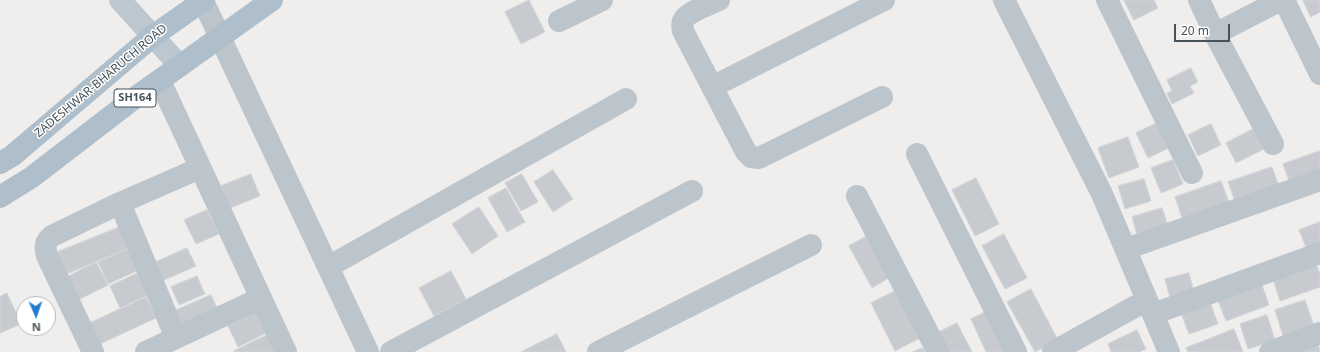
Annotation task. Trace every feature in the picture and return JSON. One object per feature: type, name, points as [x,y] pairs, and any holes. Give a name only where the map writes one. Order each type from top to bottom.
[{"type":"main road","name":"ZADESHWAR-BHARUCH ROAD","points":[[0,163],[12,156],[153,36],[203,0]]},
{"type":"main road","name":"SH164","points":[[0,198],[32,177],[136,98],[272,0]]},
{"type":"street","points":[[120,0],[180,66]]},
{"type":"street","points":[[203,0],[368,352]]},
{"type":"street","points":[[559,21],[602,0]]},
{"type":"street","points":[[717,0],[684,18],[682,25],[683,31],[746,152],[751,157],[759,158],[882,97]]},
{"type":"street","points":[[712,87],[884,0]]},
{"type":"street","points":[[1004,0],[1102,194],[1169,352]]},
{"type":"street","points":[[1107,0],[1192,173]]},
{"type":"street","points":[[1199,0],[1215,34],[1273,144]]},
{"type":"street","points":[[1215,34],[1281,0]]},
{"type":"street","points":[[1284,0],[1320,74]]},
{"type":"street","points":[[160,81],[286,352]]},
{"type":"street","points":[[328,266],[626,99]]},
{"type":"street","points":[[917,154],[1016,352]]},
{"type":"street","points":[[93,352],[47,256],[45,244],[47,239],[120,203],[200,168]]},
{"type":"street","points":[[1126,250],[1320,180]]},
{"type":"street","points":[[391,352],[692,190]]},
{"type":"street","points":[[857,196],[938,352]]},
{"type":"street","points":[[120,203],[176,338]]},
{"type":"street","points":[[598,352],[811,245]]},
{"type":"street","points":[[1053,352],[1150,307],[1320,253]]},
{"type":"street","points":[[146,352],[261,298]]},
{"type":"street","points":[[1270,352],[1320,333]]},
{"type":"building","points":[[529,0],[545,32],[521,44],[505,12]]},
{"type":"building","points":[[1124,0],[1154,0],[1158,8],[1134,20]]},
{"type":"building","points":[[1303,0],[1320,0],[1320,12],[1311,17]]},
{"type":"building","points":[[1191,68],[1198,82],[1190,86],[1194,93],[1172,104],[1167,93],[1172,91],[1167,80]]},
{"type":"building","points":[[1157,123],[1169,148],[1148,158],[1136,133]]},
{"type":"building","points":[[1211,124],[1221,145],[1198,156],[1188,135]]},
{"type":"building","points":[[1253,129],[1264,149],[1236,163],[1226,143]]},
{"type":"building","points":[[1128,137],[1139,167],[1109,178],[1098,148]]},
{"type":"building","points":[[1320,151],[1320,174],[1290,184],[1283,164]]},
{"type":"building","points":[[1173,160],[1183,184],[1161,193],[1151,168]]},
{"type":"building","points":[[1272,167],[1280,189],[1236,204],[1228,182]]},
{"type":"building","points":[[553,170],[573,199],[553,212],[534,182]]},
{"type":"building","points":[[251,174],[260,196],[230,208],[221,186]]},
{"type":"building","points":[[522,174],[538,202],[521,211],[505,183]]},
{"type":"building","points":[[976,178],[999,224],[975,236],[952,190]]},
{"type":"building","points":[[1144,179],[1151,201],[1125,209],[1118,186]]},
{"type":"building","points":[[1221,181],[1231,208],[1184,224],[1175,197]]},
{"type":"building","points":[[506,188],[525,222],[507,232],[488,198]]},
{"type":"building","points":[[479,207],[498,236],[472,254],[452,224]]},
{"type":"building","points":[[1162,208],[1169,229],[1138,238],[1132,217]]},
{"type":"building","points":[[207,210],[219,234],[196,244],[184,220]]},
{"type":"building","points":[[1320,222],[1320,246],[1307,250],[1299,230]]},
{"type":"building","points":[[122,226],[131,247],[64,275],[55,253]]},
{"type":"building","points":[[1004,234],[1027,278],[1005,289],[982,246]]},
{"type":"building","points":[[869,235],[892,276],[872,288],[849,246]]},
{"type":"building","points":[[132,247],[141,269],[108,284],[98,262]]},
{"type":"building","points":[[187,248],[196,266],[162,281],[154,263]]},
{"type":"building","points":[[96,262],[108,285],[78,300],[67,277]]},
{"type":"building","points":[[1316,264],[1320,274],[1320,287],[1280,301],[1273,279]]},
{"type":"building","points":[[451,271],[466,299],[434,316],[419,288]]},
{"type":"building","points":[[138,273],[148,295],[120,308],[110,286]]},
{"type":"building","points":[[1189,273],[1194,292],[1170,298],[1165,279]]},
{"type":"building","points":[[197,276],[205,294],[179,305],[171,287]]},
{"type":"building","points":[[1261,282],[1269,305],[1226,321],[1217,298]]},
{"type":"building","points":[[899,289],[922,337],[895,351],[871,303]]},
{"type":"building","points":[[1031,289],[1058,340],[1035,352],[1007,302]]},
{"type":"building","points":[[7,293],[16,313],[16,326],[0,333],[0,297]]},
{"type":"building","points":[[211,295],[220,314],[183,331],[174,311]]},
{"type":"building","points":[[146,297],[156,318],[100,344],[90,323]]},
{"type":"building","points":[[1305,300],[1314,326],[1283,336],[1275,310]]},
{"type":"building","points":[[1210,302],[1218,324],[1189,334],[1181,313]]},
{"type":"building","points":[[992,309],[1011,352],[986,352],[971,319]]},
{"type":"building","points":[[258,311],[268,332],[238,347],[228,326]]},
{"type":"building","points":[[1267,315],[1275,340],[1248,349],[1240,324]]},
{"type":"building","points":[[957,323],[972,352],[942,352],[933,335]]},
{"type":"building","points":[[1234,329],[1243,352],[1188,352],[1186,348]]},
{"type":"building","points":[[1137,330],[1146,349],[1139,352],[1111,352],[1108,344]]},
{"type":"building","points":[[269,334],[278,352],[234,352],[234,351]]},
{"type":"building","points":[[557,334],[566,352],[521,352]]},
{"type":"building","points":[[1318,343],[1320,352],[1290,352]]},
{"type":"building","points":[[923,348],[925,352],[913,352]]}]
